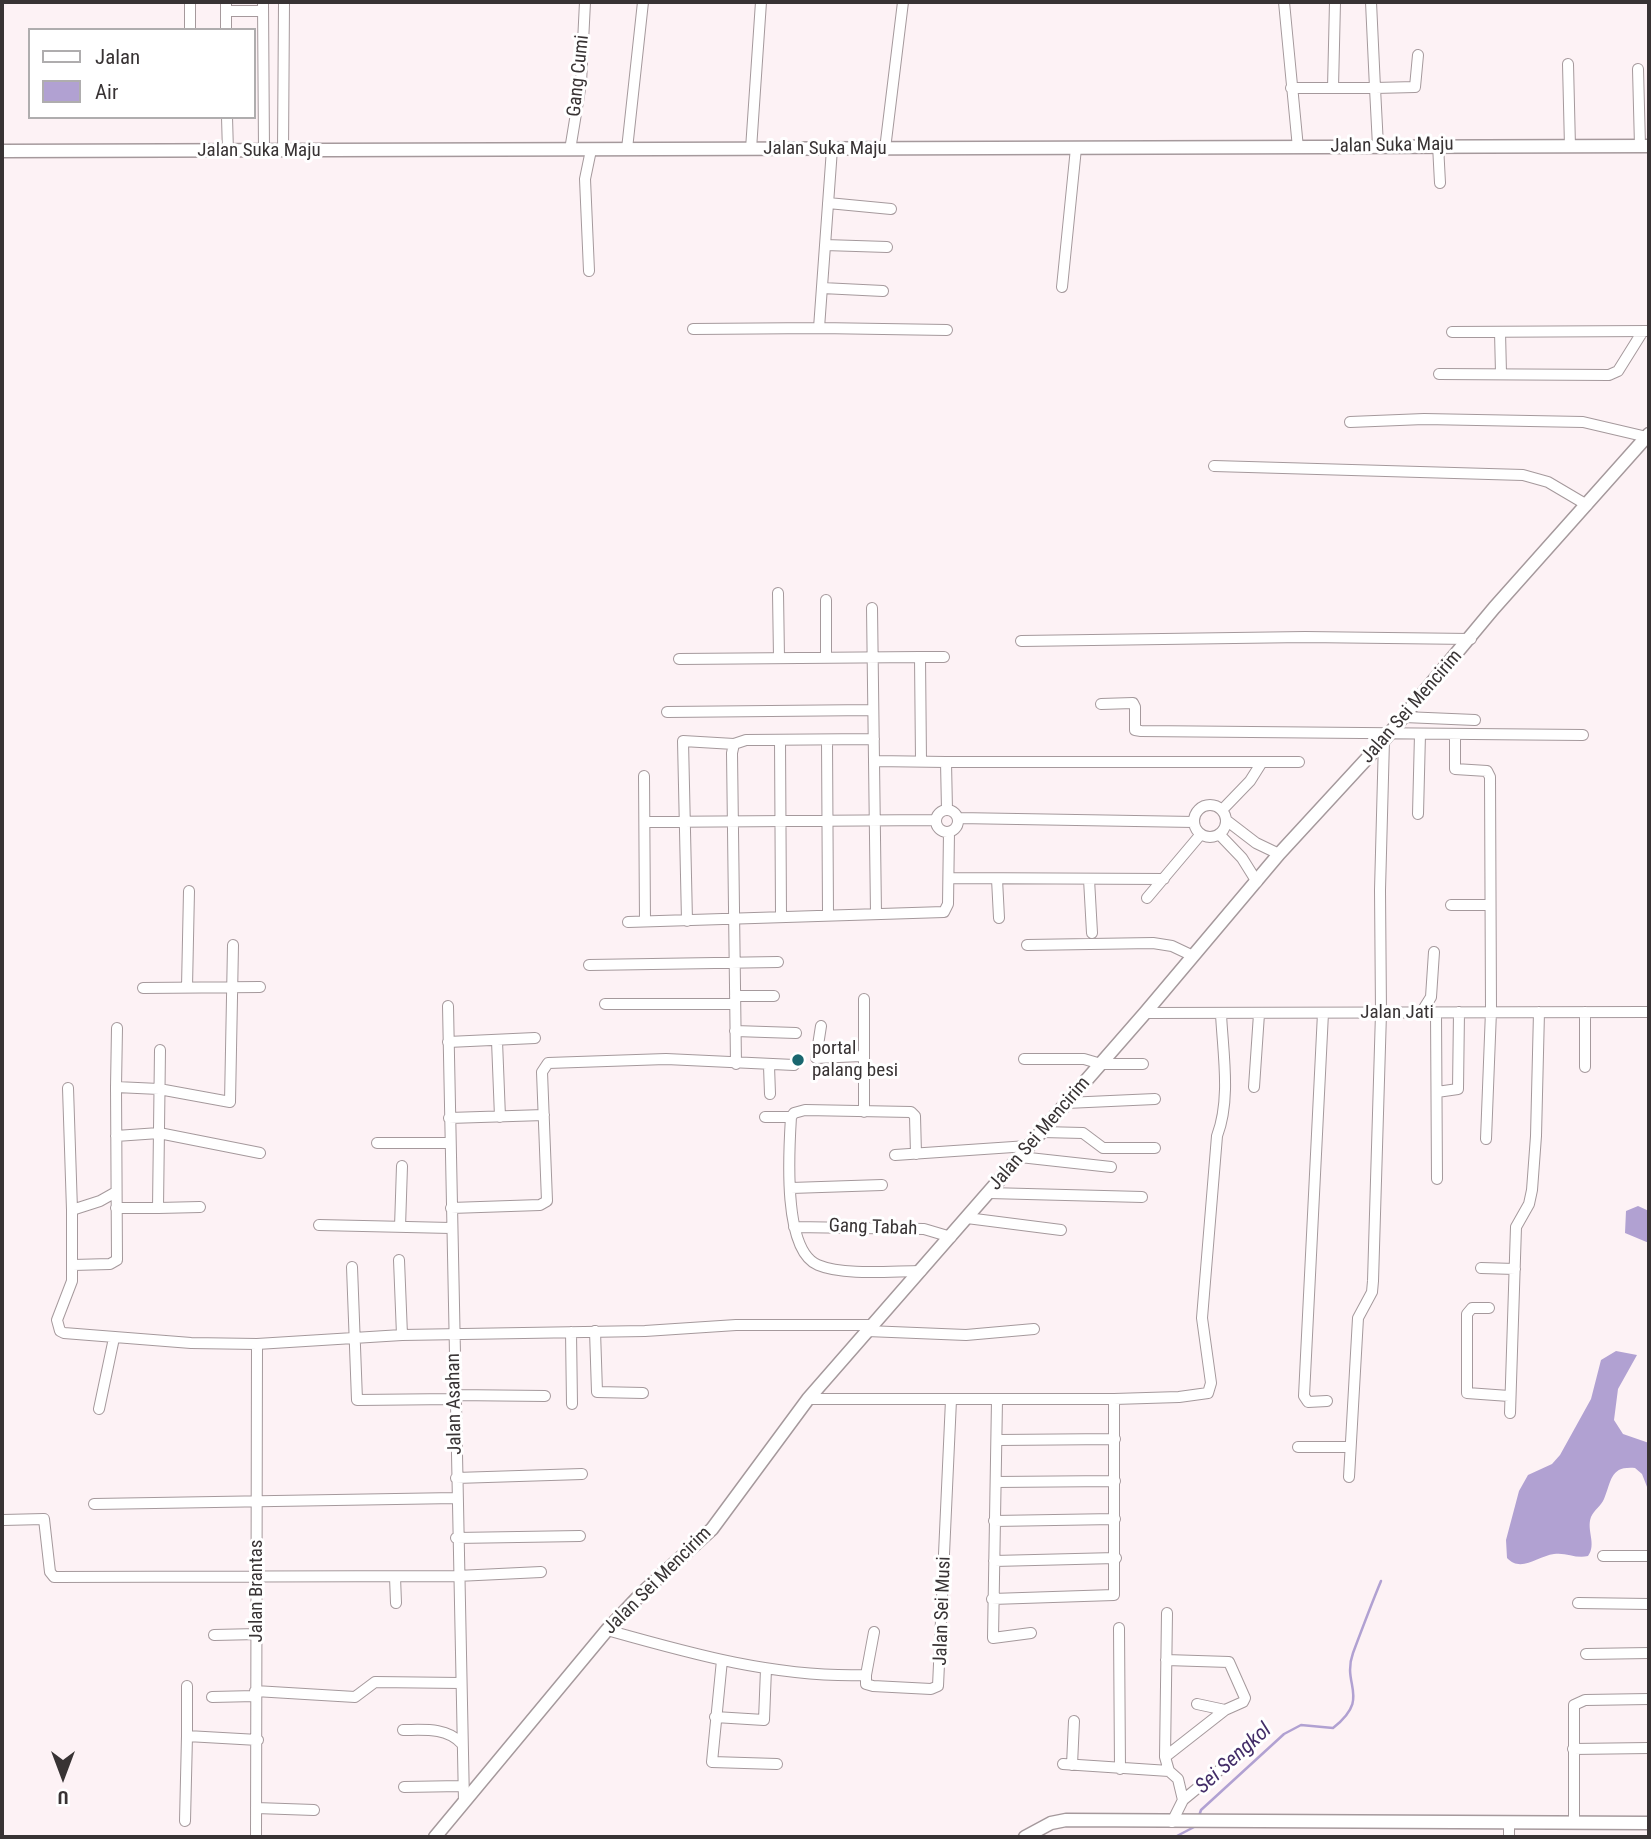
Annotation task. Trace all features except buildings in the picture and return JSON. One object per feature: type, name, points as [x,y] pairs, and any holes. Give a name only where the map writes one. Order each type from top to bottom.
[{"type":"street","points":[[190,2],[190,28]]},
{"type":"street","points":[[283,151],[284,2]]},
{"type":"street","name":"Gang Cumi","points":[[570,149],[581,83],[585,2]]},
{"type":"street","points":[[627,149],[643,2]]},
{"type":"street","points":[[751,149],[761,2]]},
{"type":"street","points":[[885,149],[903,2]]},
{"type":"street","points":[[1284,2],[1298,148]]},
{"type":"street","points":[[1333,88],[1335,2]]},
{"type":"street","points":[[1371,2],[1378,146]]},
{"type":"street","points":[[226,28],[226,6],[263,6],[264,151]]},
{"type":"street","points":[[1291,88],[1415,87],[1418,55]]},
{"type":"street","points":[[1568,64],[1570,147]]},
{"type":"street","points":[[1638,69],[1645,146]]},
{"type":"street","points":[[227,119],[228,152]]},
{"type":"street","points":[[1438,145],[1440,183]]},
{"type":"street","name":"Jalan Suka Maju","points":[[2,150],[228,152],[408,148],[591,150],[1645,146]]},
{"type":"street","points":[[1062,287],[1076,148]]},
{"type":"street","points":[[819,328],[832,149]]},
{"type":"street","points":[[589,271],[585,179],[591,150]]},
{"type":"street","points":[[828,203],[891,209]]},
{"type":"street","points":[[825,244],[887,247]]},
{"type":"street","points":[[822,288],[883,291]]},
{"type":"street","points":[[693,329],[947,330]]},
{"type":"street","points":[[1452,332],[1575,329],[1646,331]]},
{"type":"street","points":[[1439,374],[1616,373],[1646,331]]},
{"type":"street","points":[[1500,332],[1501,373]]},
{"type":"street","points":[[1350,422],[1424,419],[1583,422],[1648,436]]},
{"type":"street","name":"Jalan Sei Mencirim","points":[[435,1837],[607,1630],[642,1593],[712,1529],[808,1399],[1101,1064],[1279,854],[1387,737],[1494,608],[1648,436]]},
{"type":"street","points":[[1214,466],[1522,475],[1548,482],[1587,505]]},
{"type":"street","points":[[778,593],[779,658]]},
{"type":"street","points":[[826,600],[826,658]]},
{"type":"street","points":[[872,608],[876,914]]},
{"type":"street","points":[[1021,641],[1305,637],[1471,639]]},
{"type":"street","points":[[920,657],[920,761]]},
{"type":"street","points":[[679,659],[944,657]]},
{"type":"street","points":[[1101,704],[1133,703],[1135,730],[1141,731],[1387,737],[1420,734],[1583,735]]},
{"type":"street","points":[[667,712],[873,710]]},
{"type":"street","points":[[1404,717],[1475,720]]},
{"type":"street","points":[[1418,814],[1420,734]]},
{"type":"street","points":[[1455,736],[1455,769],[1487,771],[1490,777],[1491,1012],[1486,1139]]},
{"type":"street","points":[[1349,1477],[1358,1318],[1372,1292],[1373,1281],[1381,1013],[1380,890],[1387,737]]},
{"type":"street","points":[[687,920],[681,743],[685,740],[734,744],[746,740],[874,739]]},
{"type":"street","points":[[780,740],[781,915]]},
{"type":"street","points":[[827,740],[828,915]]},
{"type":"street","points":[[734,744],[731,919],[736,1064]]},
{"type":"street","points":[[874,761],[1299,762]]},
{"type":"street","points":[[946,762],[947,810]]},
{"type":"street","points":[[1219,834],[1224,815],[1262,762]]},
{"type":"street","points":[[644,776],[645,921]]},
{"type":"street","points":[[1194,822],[1198,812],[1207,806],[1224,815],[1256,843],[1279,854]]},
{"type":"street","points":[[947,810],[958,818],[1194,822]]},
{"type":"street","points":[[947,810],[940,812],[936,820],[939,829],[950,832]]},
{"type":"street","points":[[628,922],[781,915],[944,912],[948,904],[950,832],[957,825],[958,818]]},
{"type":"street","points":[[645,822],[936,820]]},
{"type":"street","points":[[1194,822],[1202,834],[1211,837],[1219,834]]},
{"type":"street","points":[[1147,898],[1202,834]]},
{"type":"street","points":[[1219,834],[1242,858],[1257,882]]},
{"type":"street","points":[[1242,858],[1256,843]]},
{"type":"street","points":[[949,878],[1164,879]]},
{"type":"street","points":[[997,879],[999,918]]},
{"type":"street","points":[[1089,879],[1091,933]]},
{"type":"street","points":[[187,987],[188,891]]},
{"type":"street","points":[[1451,905],[1490,905]]},
{"type":"street","points":[[1027,945],[1153,943],[1191,955]]},
{"type":"street","points":[[116,1087],[159,1089],[230,1102],[233,945]]},
{"type":"street","points":[[1421,1013],[1431,997],[1434,952]]},
{"type":"street","points":[[589,965],[778,962]]},
{"type":"street","points":[[143,988],[260,987]]},
{"type":"street","points":[[605,1004],[735,1000],[774,996]]},
{"type":"street","points":[[864,999],[861,1056],[864,1112]]},
{"type":"street","name":"Jalan Asahan","points":[[448,1006],[456,1538],[461,1786],[464,1802]]},
{"type":"street","points":[[1437,1093],[1458,1089],[1459,1012]]},
{"type":"street","points":[[1510,1413],[1516,1227],[1529,1204],[1532,1191],[1539,1012]]},
{"type":"street","points":[[1585,1012],[1585,1066]]},
{"type":"street","name":"Jalan Jati","points":[[1145,1013],[1649,1012]]},
{"type":"street","points":[[1323,1013],[1304,1396],[1308,1402],[1327,1401]]},
{"type":"street","points":[[1436,1013],[1437,1179]]},
{"type":"street","points":[[808,1399],[1114,1399],[1198,1396],[1211,1389],[1202,1318],[1217,1136],[1223,1121],[1225,1098],[1221,1014]]},
{"type":"street","points":[[1254,1087],[1259,1014]]},
{"type":"street","points":[[821,1026],[816,1058],[861,1056]]},
{"type":"street","points":[[73,1265],[116,1262],[117,1028]]},
{"type":"street","points":[[735,1031],[796,1032]]},
{"type":"street","points":[[448,1042],[535,1038]]},
{"type":"street","points":[[497,1041],[500,1116]]},
{"type":"street","points":[[158,1208],[160,1050]]},
{"type":"street","points":[[452,1208],[544,1204],[548,1195],[542,1072],[548,1063],[666,1059],[769,1066],[794,1065]]},
{"type":"street","points":[[1024,1059],[1084,1059],[1101,1064],[1143,1063]]},
{"type":"street","points":[[769,1066],[770,1094]]},
{"type":"street","points":[[68,1088],[73,1265],[71,1287],[63,1299],[57,1320],[60,1331],[72,1335],[257,1344],[402,1335],[736,1325],[870,1328],[966,1335],[1034,1329]]},
{"type":"street","points":[[1066,1103],[1154,1099]]},
{"type":"street","points":[[916,1154],[914,1113],[805,1110],[794,1113],[791,1117],[794,1227],[803,1252],[818,1265],[846,1270],[921,1272]]},
{"type":"street","points":[[449,1118],[544,1115]]},
{"type":"street","points":[[765,1116],[791,1117]]},
{"type":"street","points":[[1042,1132],[1083,1133],[1103,1147],[1155,1147]]},
{"type":"street","points":[[116,1136],[159,1133],[260,1153]]},
{"type":"street","points":[[377,1143],[450,1143]]},
{"type":"street","points":[[895,1155],[1028,1146]]},
{"type":"street","points":[[1020,1157],[1111,1167]]},
{"type":"street","points":[[400,1227],[402,1166]]},
{"type":"street","points":[[792,1188],[882,1185]]},
{"type":"street","points":[[72,1210],[94,1204],[116,1192]]},
{"type":"street","points":[[989,1193],[1142,1197]]},
{"type":"street","points":[[116,1208],[200,1207]]},
{"type":"street","points":[[967,1219],[1061,1230]]},
{"type":"street","points":[[319,1225],[452,1228]]},
{"type":"street","name":"Gang Tabah","points":[[794,1227],[924,1229],[951,1237]]},
{"type":"street","points":[[398,1260],[402,1335]]},
{"type":"street","points":[[352,1267],[358,1401],[545,1396]]},
{"type":"street","points":[[1481,1268],[1515,1269]]},
{"type":"street","points":[[1489,1308],[1472,1308],[1467,1314],[1467,1393],[1509,1396]]},
{"type":"street","points":[[595,1331],[597,1392],[643,1393]]},
{"type":"street","points":[[571,1332],[572,1404]]},
{"type":"street","points":[[99,1409],[114,1338]]},
{"type":"street","name":"Jalan Brantas","points":[[256,1837],[257,1344]]},
{"type":"street","points":[[992,1599],[1111,1597],[1116,1591],[1114,1399]]},
{"type":"street","name":"Jalan Sei Musi","points":[[607,1630],[766,1670],[818,1675],[866,1675],[866,1684],[873,1686],[930,1689],[938,1686],[951,1400]]},
{"type":"street","points":[[997,1400],[993,1638],[1031,1633]]},
{"type":"street","points":[[998,1440],[1115,1439]]},
{"type":"street","points":[[1298,1447],[1349,1447]]},
{"type":"street","points":[[456,1478],[582,1474]]},
{"type":"street","points":[[996,1482],[1115,1481]]},
{"type":"street","points":[[94,1504],[456,1498]]},
{"type":"street","points":[[3,1520],[44,1519],[50,1572],[54,1577],[457,1577],[541,1572]]},
{"type":"street","points":[[994,1521],[1115,1519]]},
{"type":"street","points":[[456,1538],[580,1536]]},
{"type":"street","points":[[1603,1556],[1649,1556]]},
{"type":"street","points":[[994,1561],[1116,1558]]},
{"type":"street","points":[[395,1577],[396,1603]]},
{"type":"street","points":[[1578,1603],[1649,1604]]},
{"type":"street","points":[[1167,1612],[1165,1756],[1169,1771],[1178,1779],[1183,1800]]},
{"type":"street","points":[[1119,1628],[1120,1769]]},
{"type":"street","points":[[866,1675],[874,1632]]},
{"type":"street","points":[[214,1635],[257,1634]]},
{"type":"street","points":[[1586,1654],[1649,1653]]},
{"type":"street","points":[[722,1660],[712,1762],[776,1764]]},
{"type":"street","points":[[1165,1756],[1245,1698],[1229,1662],[1166,1660]]},
{"type":"street","points":[[715,1717],[764,1720],[766,1670]]},
{"type":"street","points":[[212,1697],[255,1694],[355,1697],[375,1682],[461,1683]]},
{"type":"street","points":[[185,1821],[187,1686]]},
{"type":"street","points":[[1574,1823],[1574,1705],[1577,1702],[1649,1699]]},
{"type":"street","points":[[1197,1704],[1225,1710]]},
{"type":"street","points":[[1074,1721],[1068,1765],[1169,1771]]},
{"type":"street","points":[[403,1730],[431,1730],[450,1734],[461,1743]]},
{"type":"street","points":[[187,1737],[258,1740]]},
{"type":"street","points":[[1172,1822],[1183,1800],[1256,1740]]},
{"type":"street","points":[[1573,1749],[1649,1748]]},
{"type":"street","points":[[404,1787],[461,1786]]},
{"type":"street","points":[[256,1808],[314,1810]]},
{"type":"street","points":[[1025,1837],[1051,1823],[1066,1820],[1509,1831],[1574,1823],[1649,1823]]},
{"type":"water","points":[[1638,1206],[1649,1211],[1649,1243],[1625,1233],[1626,1211]]},
{"type":"water","points":[[1616,1351],[1637,1355],[1618,1389],[1614,1420],[1623,1434],[1649,1443],[1649,1492],[1642,1474],[1635,1468],[1621,1469],[1613,1476],[1603,1501],[1591,1517],[1592,1547],[1588,1556],[1558,1554],[1524,1564],[1512,1562],[1507,1558],[1506,1540],[1519,1491],[1528,1475],[1552,1464],[1560,1455],[1591,1399],[1601,1360]]},
{"type":"waterway","name":"Sei Sengkol","points":[[1199,1816],[1201,1810],[1284,1734],[1301,1725],[1333,1728],[1345,1717],[1353,1699],[1350,1664],[1381,1581]]},
{"type":"waterway","name":"Sei Sengkol","points":[[1175,1837],[1196,1826]]},
{"type":"place","name":"portal palang besi","points":[[798,1060]]}]
